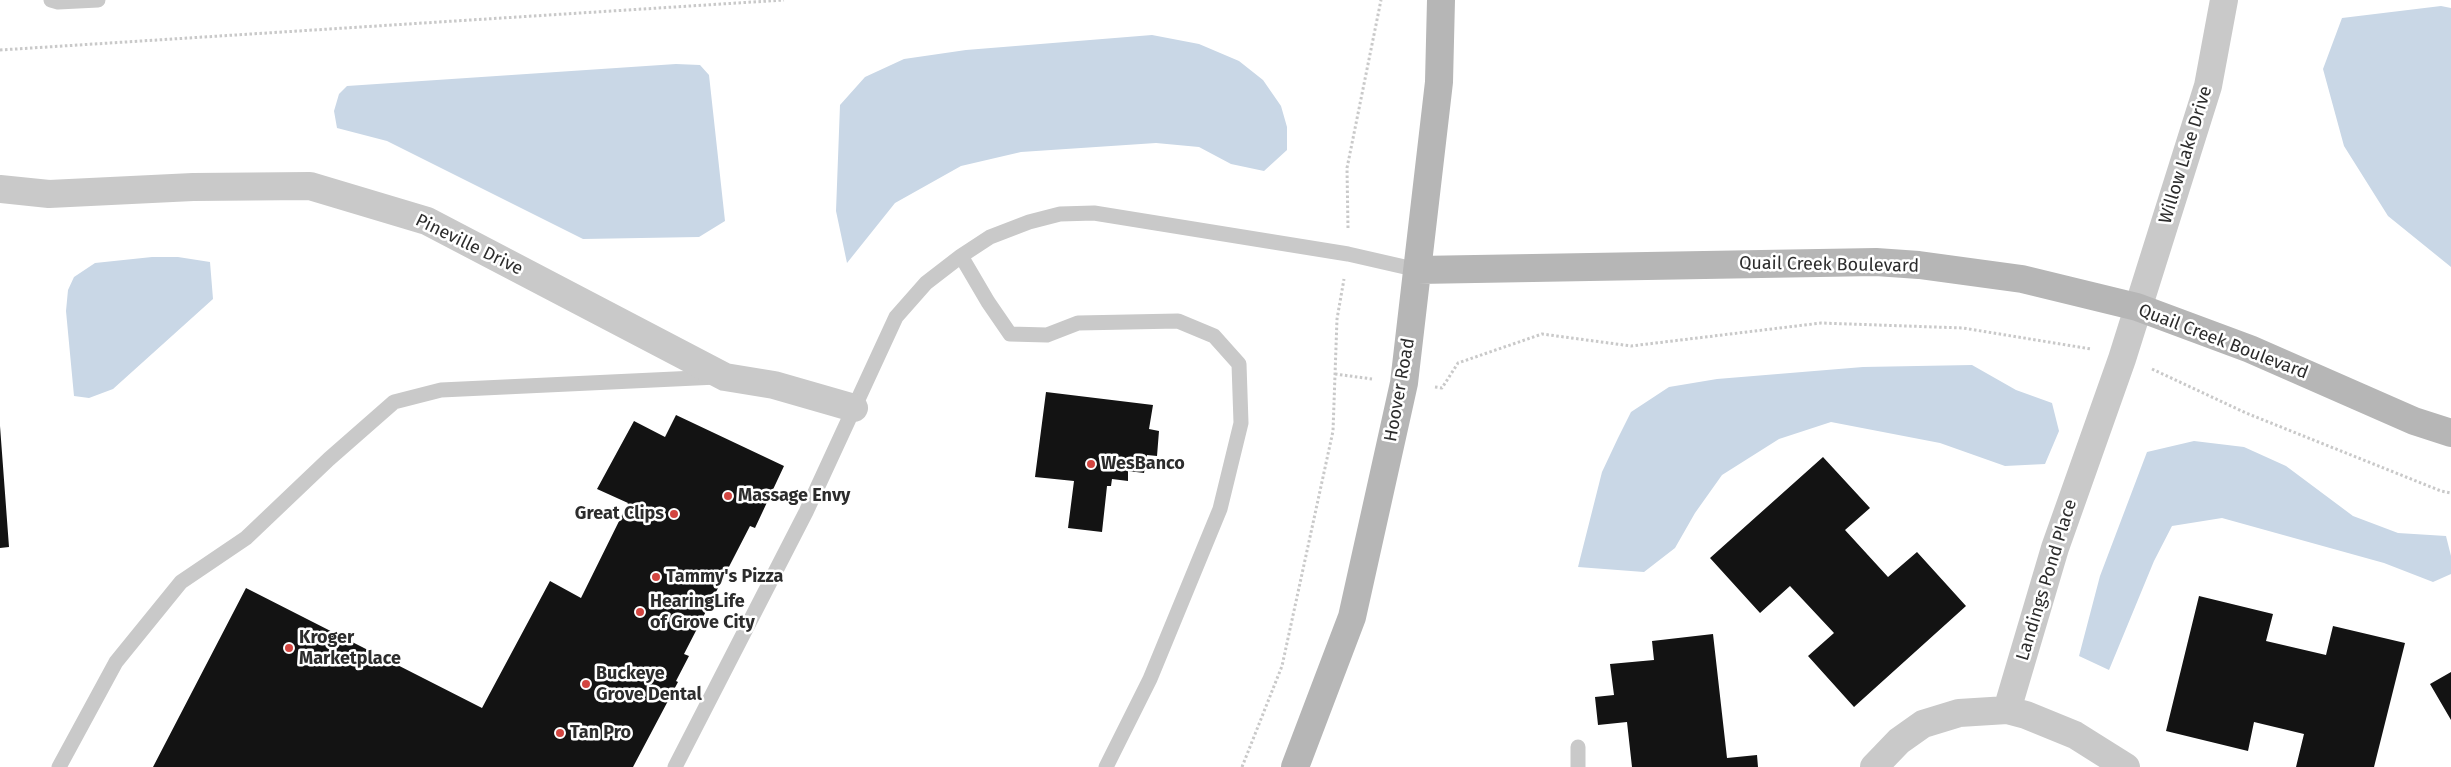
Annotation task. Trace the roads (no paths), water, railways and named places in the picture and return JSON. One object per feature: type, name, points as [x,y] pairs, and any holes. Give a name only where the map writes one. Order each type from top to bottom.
[{"type":"street","name":"Hoover Road","points":[[1295,767],[1352,617],[1404,383],[1438,82],[1441,0]]},
{"type":"street","name":"Willow Lake Drive","points":[[2137,307],[2208,86],[2224,0]]},
{"type":"street","name":"Pineville Drive","points":[[0,189],[49,194],[193,187],[310,186],[426,221],[725,377],[774,385],[854,408]]},
{"type":"street","name":"Quail Creek Boulevard","points":[[1418,270],[1876,262],[1920,265],[2022,279],[2137,307],[2250,349],[2414,421],[2451,433]]},
{"type":"street","name":"Landings Pond Place","points":[[2007,710],[2055,548],[2122,359],[2137,307]]},
{"type":"street","points":[[1874,767],[1899,741],[1923,724],[1959,713],[2007,710],[2026,715],[2075,735],[2126,767]]},
{"type":"lane","points":[[51,0],[58,2],[98,0]]},
{"type":"lane","points":[[675,767],[806,512],[896,317],[926,283],[961,256],[990,237],[1029,222],[1060,214],[1094,213],[1348,254],[1418,270]]},
{"type":"lane","points":[[961,256],[988,302],[1010,334],[1047,335],[1078,323],[1178,321],[1214,336],[1239,364],[1241,423],[1220,509],[1150,679],[1106,767]]},
{"type":"lane","points":[[59,767],[116,662],[182,582],[246,538],[394,402],[441,390],[725,377]]},
{"type":"lane","points":[[1578,747],[1578,767]]},
{"type":"water","points":[[2441,6],[2451,8],[2451,267],[2388,216],[2344,146],[2323,69],[2342,18]]},
{"type":"water","points":[[1152,35],[1199,44],[1239,61],[1263,80],[1281,106],[1287,127],[1287,150],[1264,171],[1231,164],[1199,147],[1156,143],[1021,152],[961,166],[895,203],[847,263],[836,211],[840,105],[865,77],[904,59],[966,50]]},
{"type":"water","points":[[676,64],[700,65],[709,75],[725,221],[699,237],[583,239],[387,141],[337,128],[334,111],[339,94],[347,86]]},
{"type":"water","points":[[152,257],[178,257],[210,262],[213,299],[113,389],[89,398],[74,396],[66,311],[68,290],[74,277],[95,263]]},
{"type":"water","points":[[1972,365],[2016,390],[2052,403],[2059,431],[2045,464],[2005,466],[1940,443],[1831,422],[1779,439],[1722,475],[1695,513],[1675,548],[1644,572],[1578,567],[1602,472],[1631,412],[1669,387],[1717,379],[1863,367]]},
{"type":"water","points":[[2194,441],[2244,447],[2286,466],[2353,516],[2398,533],[2446,536],[2451,556],[2451,574],[2433,582],[2384,563],[2222,518],[2172,526],[2154,561],[2109,670],[2079,656],[2100,576],[2147,452]]},
{"type":"place","name":"WesBanco","points":[[1091,464]]},
{"type":"place","name":"Massage Envy","points":[[728,496]]},
{"type":"place","name":"Great Clips","points":[[674,514]]},
{"type":"place","name":"Tammy's Pizza","points":[[656,577]]},
{"type":"place","name":"HearingLife of Grove City","points":[[640,612]]},
{"type":"place","name":"Kroger Marketplace","points":[[289,648]]},
{"type":"place","name":"Buckeye Grove Dental","points":[[586,684]]},
{"type":"place","name":"Tan Pro","points":[[560,733]]}]
